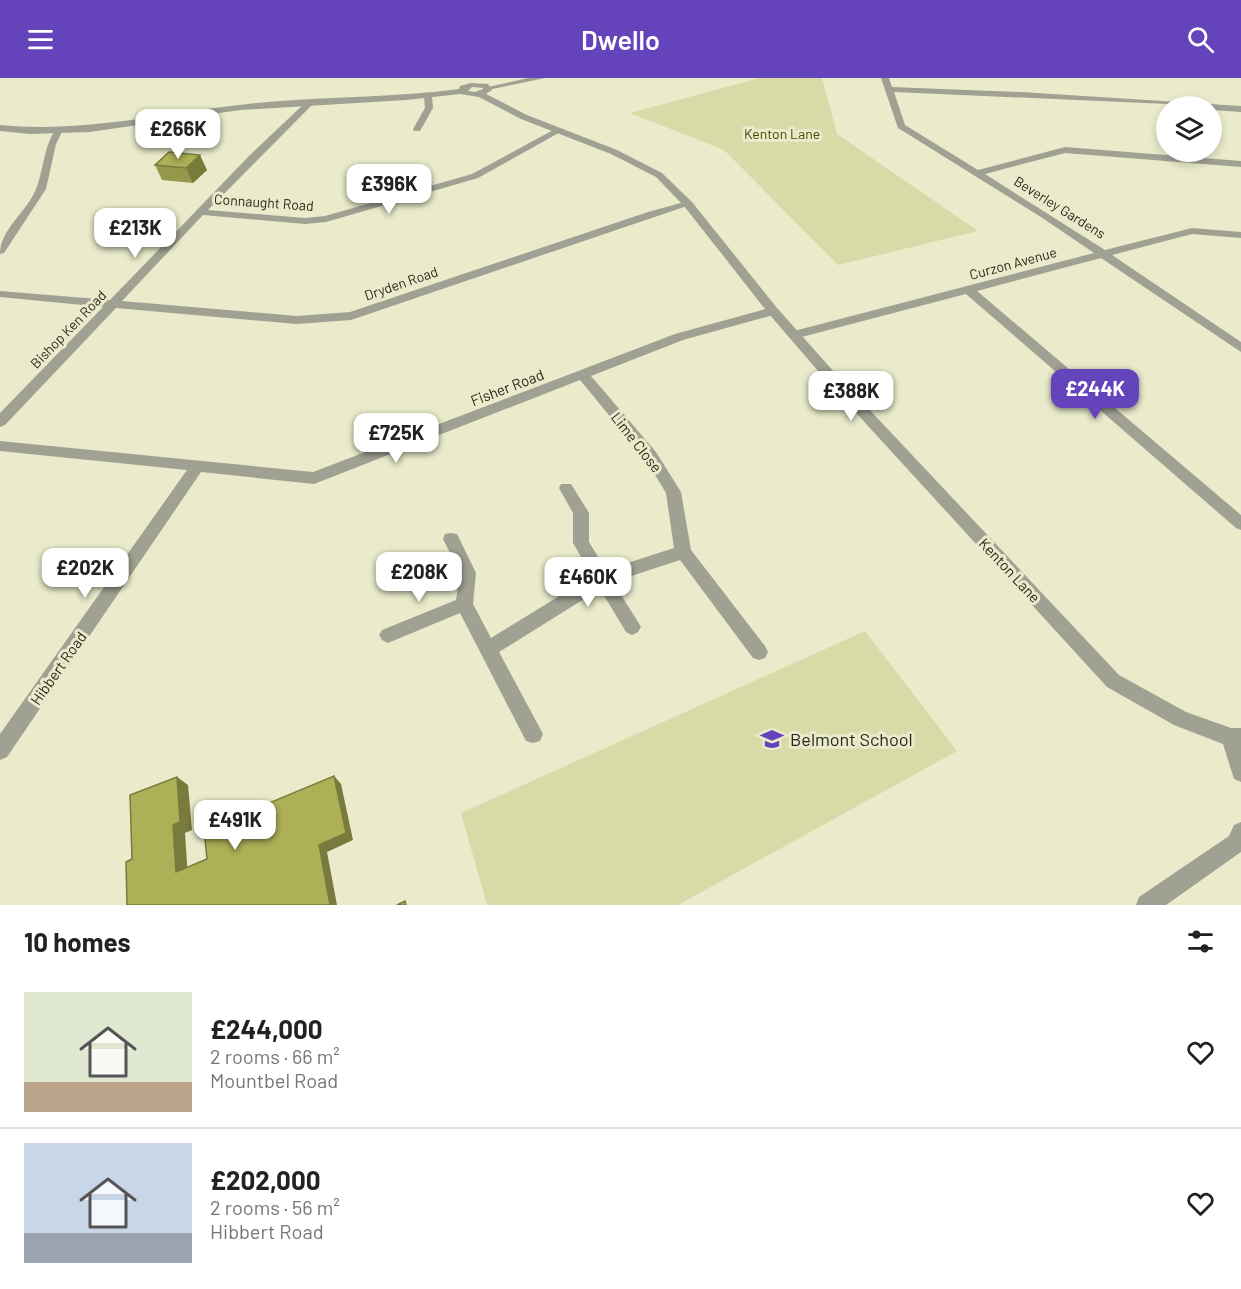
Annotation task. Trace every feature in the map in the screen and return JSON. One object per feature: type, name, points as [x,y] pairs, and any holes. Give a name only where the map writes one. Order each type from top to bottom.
[{"type":"street","name":"Kenton Lane","points":[[464,78],[524,117],[614,152],[659,175],[688,204],[794,335],[1113,681],[1180,719],[1236,737]]},
{"type":"street","points":[[0,128],[58,132],[101,128],[240,107],[428,96],[462,91],[465,87],[480,89],[541,78]]},
{"type":"street","points":[[887,83],[1156,103]]},
{"type":"street","name":"Beverley Gardens","points":[[887,83],[900,126],[1105,253],[1241,348]]},
{"type":"street","points":[[462,91],[469,95],[480,89]]},
{"type":"street","points":[[417,129],[429,108],[428,96]]},
{"type":"street","name":"Bishop Ken Road","points":[[0,422],[252,158],[310,103]]},
{"type":"street","points":[[1222,108],[1241,109]]},
{"type":"street","name":"Connaught Road","points":[[200,212],[305,221],[326,219],[475,176],[560,130]]},
{"type":"street","points":[[0,252],[41,189],[51,144],[58,132]]},
{"type":"street","points":[[977,173],[1065,150],[1241,164]]},
{"type":"street","name":"Dryden Road","points":[[0,294],[297,320],[351,316],[652,214],[688,204]]},
{"type":"street","name":"Curzon Avenue","points":[[794,335],[970,291],[1192,231],[1241,236]]},
{"type":"street","points":[[970,291],[1241,525]]},
{"type":"street","name":"Fisher Road","points":[[0,446],[314,478],[679,337],[773,311]]},
{"type":"street","name":"Lime Close","points":[[583,375],[651,456],[673,492],[683,552],[759,652]]},
{"type":"street","name":"Hibbert Road","points":[[0,750],[197,467]]},
{"type":"street","points":[[566,488],[581,513],[581,543],[632,627]]},
{"type":"street","points":[[451,539],[468,573],[464,604],[533,734]]},
{"type":"street","points":[[487,650],[603,579],[683,552]]},
{"type":"street","points":[[388,635],[464,604]]},
{"type":"street","points":[[1236,737],[1241,772]]},
{"type":"street","points":[[1147,905],[1236,843],[1241,832]]},
{"type":"green space","name":"Kenton Lane","points":[[760,78],[822,78],[837,134],[978,231],[838,265],[724,150],[630,113]]},
{"type":"green space","points":[[865,631],[957,751],[678,905],[487,905],[461,813]]},
{"type":"building","points":[[169,152],[200,155],[186,168],[155,165]]},
{"type":"building","points":[[334,776],[346,833],[319,845],[330,905],[127,905],[126,862],[132,859],[130,795],[177,777],[180,822],[173,825],[176,872],[207,859],[204,830]]},
{"type":"place","name":"Belmont School","points":[[772,739]]}]
